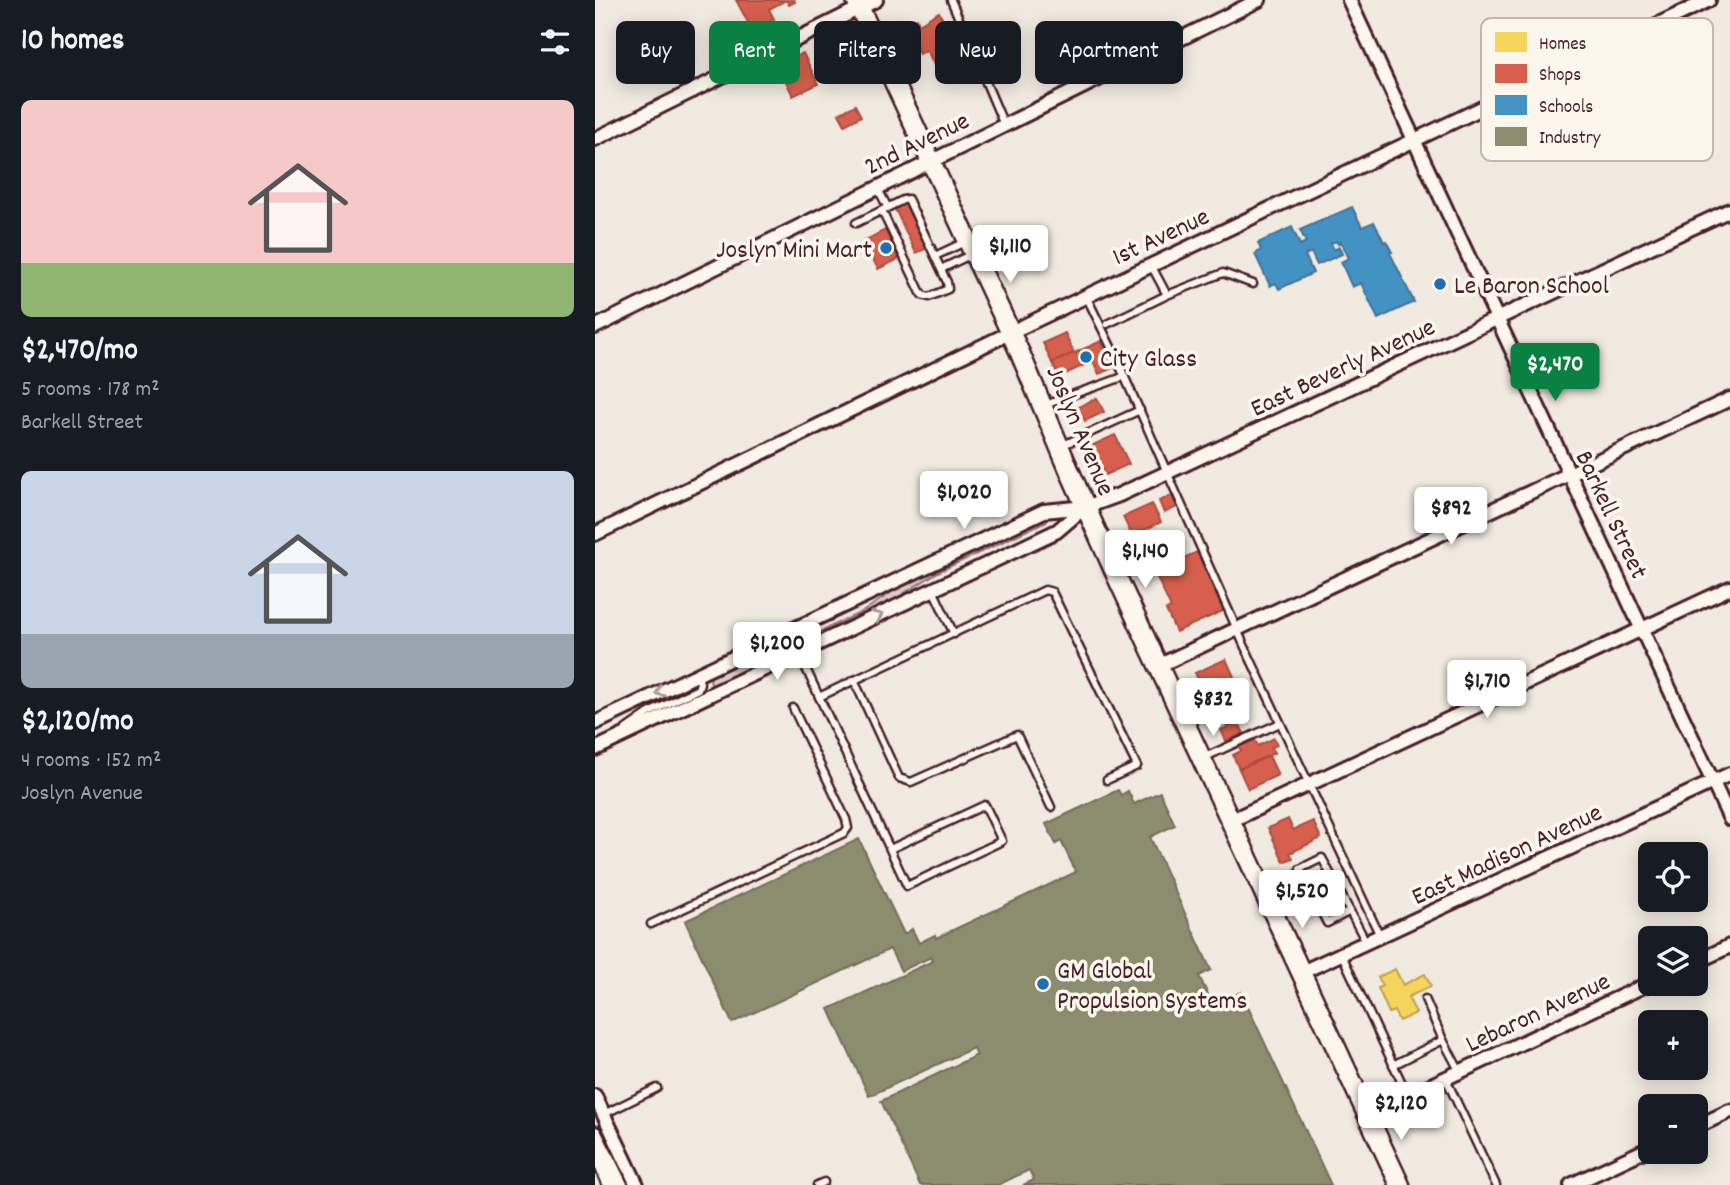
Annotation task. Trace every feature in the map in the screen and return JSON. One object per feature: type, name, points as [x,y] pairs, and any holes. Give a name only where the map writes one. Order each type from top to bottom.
[{"type":"main road","name":"Joslyn Avenue","points":[[864,3],[1086,507],[1399,1185]]},
{"type":"street","name":"2nd Avenue","points":[[595,327],[1259,0]]},
{"type":"street","name":"Barkell Street","points":[[1349,0],[1730,819]]},
{"type":"street","name":"1st Avenue","points":[[1671,18],[1709,0]]},
{"type":"street","points":[[595,139],[864,3]]},
{"type":"street","name":"1st Avenue","points":[[595,534],[1481,108]]},
{"type":"street","name":"East Beverly Avenue","points":[[1086,507],[1119,495],[1730,210]]},
{"type":"street","points":[[1158,666],[1730,399]]},
{"type":"street","points":[[597,749],[1057,531],[1086,507]]},
{"type":"street","points":[[595,723],[1044,511],[1086,507]]},
{"type":"street","points":[[1230,821],[1730,588]]},
{"type":"street","name":"East Madison Avenue","points":[[1300,972],[1730,774]]},
{"type":"street","points":[[1708,956],[1730,946]]},
{"type":"street","name":"Lebaron Avenue","points":[[1367,1115],[1638,989]]},
{"type":"street","points":[[595,1096],[637,1185]]},
{"type":"street","points":[[1708,1121],[1730,1111]]},
{"type":"street","points":[[595,1133],[621,1185]]},
{"type":"street","points":[[595,1152],[610,1185]]},
{"type":"street","points":[[1571,1185],[1638,1154]]},
{"type":"lane","points":[[951,0],[1003,125]]},
{"type":"lane","points":[[856,223],[885,209],[903,201],[909,201],[949,286],[947,289],[925,298],[885,209],[877,187]]},
{"type":"lane","points":[[935,256],[971,246]]},
{"type":"lane","points":[[941,269],[971,246]]},
{"type":"lane","points":[[1151,265],[1167,295]]},
{"type":"lane","points":[[1107,324],[1167,295],[1223,273],[1253,284]]},
{"type":"lane","points":[[1086,296],[1380,936]]},
{"type":"lane","points":[[1043,407],[1066,396],[1085,392],[1125,376]]},
{"type":"lane","points":[[1060,447],[1140,410]]},
{"type":"lane","points":[[933,590],[954,634]]},
{"type":"lane","points":[[818,697],[1045,590],[1052,592],[1137,766],[1107,780]]},
{"type":"lane","points":[[789,632],[907,886],[1002,841],[985,805],[890,849]]},
{"type":"lane","points":[[597,749],[649,713],[698,689],[698,675]]},
{"type":"lane","points":[[854,680],[899,778],[911,782],[1017,735],[1051,807]]},
{"type":"lane","points":[[650,924],[845,833],[848,828],[846,818],[793,708]]},
{"type":"lane","points":[[1201,759],[1280,723]]},
{"type":"lane","points":[[1350,911],[1327,922],[1300,869],[1322,858],[1350,911],[1366,942]]},
{"type":"lane","points":[[1269,905],[1308,886]]},
{"type":"lane","points":[[1341,953],[1408,1096]]},
{"type":"lane","points":[[1425,999],[1460,1072]]},
{"type":"lane","points":[[1393,1065],[1443,1040]]},
{"type":"lane","points":[[1446,1079],[1496,1185]]},
{"type":"lane","points":[[604,1114],[657,1088]]},
{"type":"shaded area","points":[[1046,518],[1047,521],[938,572],[890,602],[818,636],[817,633],[862,612],[898,588]]},
{"type":"shaded area","points":[[764,651],[768,659],[714,685],[711,684],[710,677]]},
{"type":"building: Homes","points":[[1395,969],[1403,985],[1425,974],[1431,986],[1408,997],[1416,1013],[1399,1021],[1394,1011],[1389,1013],[1378,988],[1382,986],[1378,977]]},
{"type":"building: Shops","points":[[736,0],[786,0],[769,9],[774,19],[747,21]]},
{"type":"building: Shops","points":[[939,12],[943,21],[935,21],[935,67],[927,50],[921,53],[921,23]]},
{"type":"building: Shops","points":[[803,53],[814,76],[814,84],[818,84],[793,96],[787,84],[800,84],[800,54]]},
{"type":"building: Shops","points":[[855,105],[861,116],[845,125],[839,114]]},
{"type":"building: Shops","points":[[906,202],[928,248],[916,253],[894,207]]},
{"type":"building: Shops","points":[[885,230],[899,259],[878,269],[864,241]]},
{"type":"building: Shops","points":[[1065,333],[1074,353],[1052,363],[1043,343]]},
{"type":"building: Shops","name":"City Glass","points":[[1101,341],[1113,368],[1099,374],[1093,361],[1059,377],[1052,363]]},
{"type":"building: Shops","points":[[1097,398],[1104,412],[1085,421],[1082,415],[1077,417],[1074,409]]},
{"type":"building: Shops","points":[[1115,435],[1129,464],[1105,475],[1091,446]]},
{"type":"building: Shops","points":[[1172,495],[1177,507],[1164,513],[1159,501]]},
{"type":"building: Shops","points":[[1152,504],[1161,522],[1132,536],[1123,517]]},
{"type":"building: Shops","points":[[1197,552],[1223,611],[1176,632],[1166,610],[1171,608],[1154,571]]},
{"type":"building: Shops","points":[[1226,659],[1235,679],[1205,693],[1195,673]]},
{"type":"building: Shops","points":[[1238,722],[1244,733],[1226,741],[1221,730]]},
{"type":"building: Shops","points":[[1274,738],[1277,745],[1272,747],[1274,753],[1239,769],[1233,755],[1241,751],[1239,746],[1254,739],[1258,746]]},
{"type":"building: Shops","points":[[1269,756],[1278,775],[1248,789],[1239,769]]},
{"type":"building: Shops","points":[[1288,819],[1293,830],[1313,821],[1321,838],[1290,853],[1293,858],[1284,862],[1268,828]]},
{"type":"building: Schools","points":[[1352,207],[1362,227],[1374,222],[1392,252],[1390,253],[1414,302],[1378,319],[1361,283],[1352,287],[1341,262],[1349,258],[1341,242],[1331,243],[1334,250],[1339,247],[1342,254],[1317,265],[1311,252],[1305,255],[1313,273],[1279,289],[1276,283],[1270,286],[1255,254],[1261,250],[1258,243],[1292,227],[1300,245],[1306,242],[1300,230]]},
{"type":"building: Industry","name":"GM Global Propulsion Systems","points":[[1118,790],[1121,795],[1128,791],[1134,804],[1160,792],[1175,825],[1150,837],[1211,970],[1199,976],[1213,1005],[1241,992],[1331,1185],[1023,1185],[1034,1180],[1029,1170],[998,1185],[920,1185],[881,1101],[977,1055],[973,1048],[869,1096],[829,1009],[933,961],[931,957],[901,971],[890,949],[732,1023],[685,921],[859,839],[904,934],[912,929],[919,943],[935,935],[936,938],[1076,872],[1061,841],[1056,844],[1046,824]]},
{"type":"place","name":"Joslyn Mini Mart","points":[[886,248]]},
{"type":"place","name":"Le Baron School","points":[[1440,284]]},
{"type":"place","name":"City Glass","points":[[1086,357]]},
{"type":"place","name":"GM Global Propulsion Systems","points":[[1043,984]]}]
